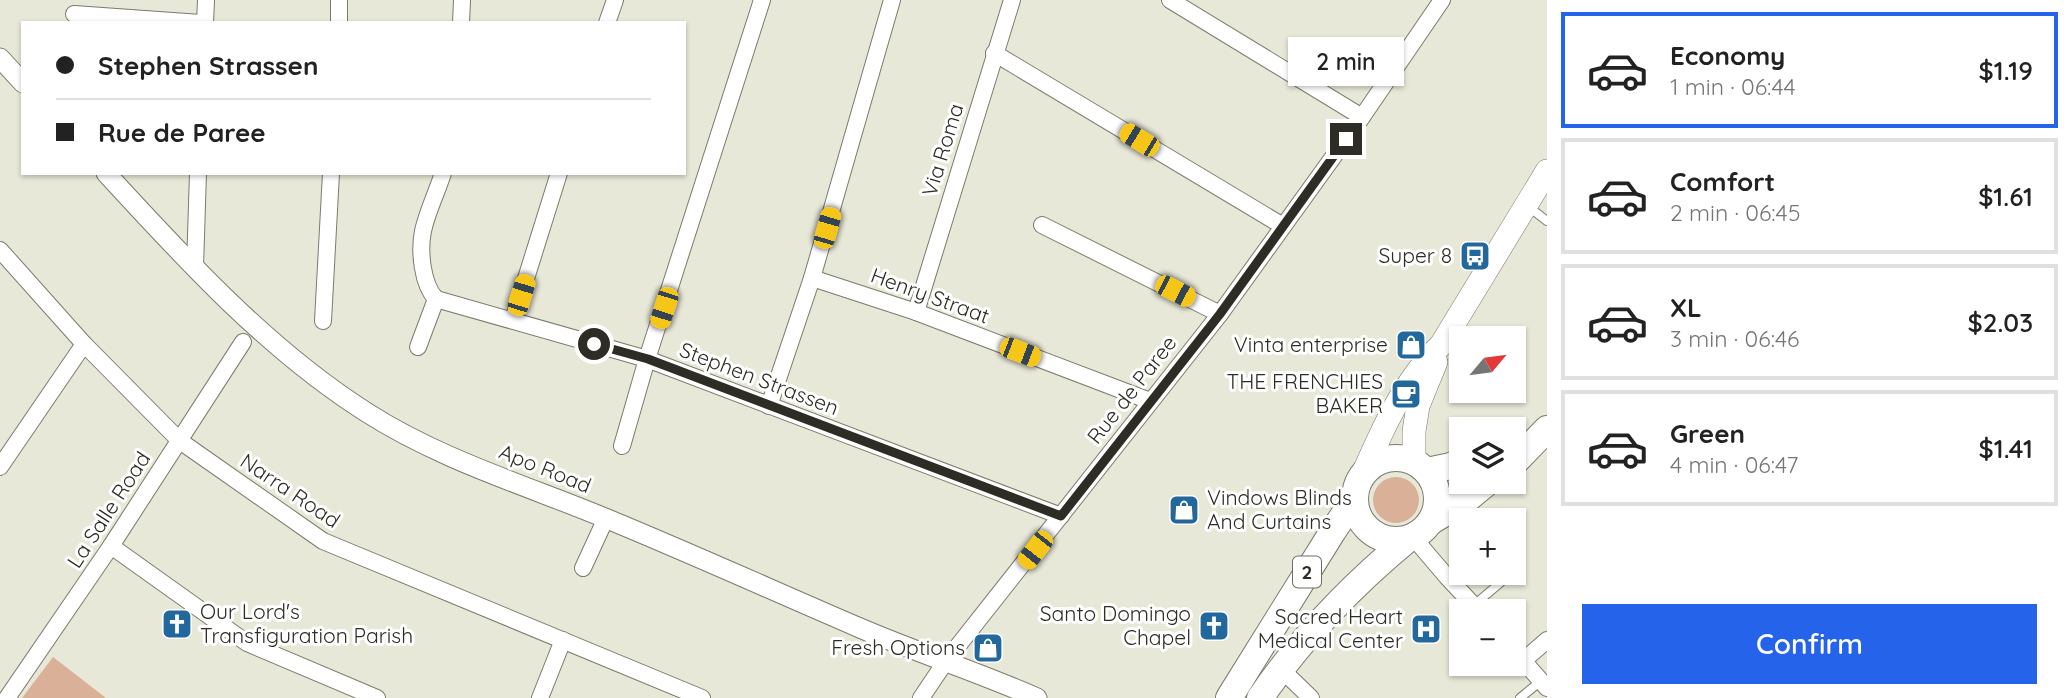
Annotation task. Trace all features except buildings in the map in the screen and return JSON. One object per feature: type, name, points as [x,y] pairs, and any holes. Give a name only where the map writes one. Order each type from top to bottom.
[{"type":"highway","points":[[1526,432],[1547,427]]},
{"type":"highway","points":[[1526,450],[1547,427]]},
{"type":"highway","name":"2","points":[[1229,698],[1374,464],[1396,457],[1421,466],[1449,466]]},
{"type":"highway","points":[[1358,487],[1357,512],[1369,530],[1386,538],[1417,532],[1436,509],[1437,497],[1433,479],[1421,466]]},
{"type":"highway","name":"2","points":[[1260,698],[1281,668],[1333,607],[1417,532],[1449,520]]},
{"type":"main road","points":[[1358,487],[1380,437],[1413,378],[1424,361],[1441,345],[1547,172]]},
{"type":"main road","points":[[1421,466],[1414,431],[1418,407],[1435,368],[1441,345]]},
{"type":"street","points":[[203,21],[206,0]]},
{"type":"street","points":[[339,0],[339,21]]},
{"type":"street","points":[[461,21],[462,0]]},
{"type":"street","points":[[608,21],[615,0]]},
{"type":"street","points":[[622,446],[762,0]]},
{"type":"street","points":[[769,406],[812,278],[892,0]]},
{"type":"street","name":"Via Roma","points":[[916,312],[1012,0]]},
{"type":"street","points":[[1170,0],[1362,117]]},
{"type":"street","name":"Rue de Paree","points":[[921,698],[946,661],[1220,314],[1362,117],[1440,1]]},
{"type":"street","points":[[74,12],[180,21]]},
{"type":"street","points":[[994,53],[1283,226]]},
{"type":"street","points":[[0,58],[21,81]]},
{"type":"street","name":"Apo Road","points":[[108,175],[195,267],[262,332],[366,412],[438,451],[606,518],[861,628],[1037,698]]},
{"type":"street","points":[[195,267],[198,175]]},
{"type":"street","points":[[323,321],[331,175]]},
{"type":"street","points":[[418,347],[436,299],[425,283],[423,231],[442,175]]},
{"type":"street","points":[[513,320],[558,175]]},
{"type":"street","points":[[1042,225],[1220,314]]},
{"type":"street","name":"Narra Road","points":[[0,250],[84,344],[180,441],[323,541],[702,698]]},
{"type":"street","name":"Henry Straat","points":[[812,278],[916,312],[1150,401]]},
{"type":"street","name":"Stephen Strassen","points":[[436,299],[648,359],[1061,516]]},
{"type":"street","name":"La Salle Road","points":[[8,698],[111,546],[243,342]]},
{"type":"street","points":[[0,467],[84,344]]},
{"type":"street","points":[[583,568],[606,518]]},
{"type":"street","points":[[1417,532],[1440,570],[1467,599]]},
{"type":"street","points":[[111,546],[247,643],[350,693],[377,698]]},
{"type":"street","points":[[540,698],[563,640]]},
{"type":"street","points":[[1526,651],[1547,640]]},
{"type":"street","points":[[1526,664],[1544,684]]},
{"type":"street","points":[[1281,668],[1311,698]]},
{"type":"lane","points":[[1527,205],[1547,221]]},
{"type":"lane","points":[[1485,599],[1500,585]]},
{"type":"lane","points":[[1520,698],[1544,684]]},
{"type":"shaded area","points":[[1396,477],[1412,484],[1419,500],[1412,516],[1396,523],[1380,516],[1373,500],[1380,484]]},
{"type":"shaded area","points":[[53,657],[106,698],[22,698]]},
{"type":"place","name":"Super 8","points":[[1475,256]]},
{"type":"place","name":"Vinta enterprise","points":[[1411,345]]},
{"type":"place","name":"THE FRENCHIES BAKER","points":[[1406,394]]},
{"type":"place","name":"Vindows Blinds And Curtains","points":[[1184,510]]},
{"type":"place","name":"Our Lord's Transfiguration Parish","points":[[177,624]]},
{"type":"place","name":"Santo Domingo Chapel","points":[[1214,626]]},
{"type":"place","name":"Sacred Heart Medical Center","points":[[1426,629]]},
{"type":"place","name":"Fresh Options","points":[[988,648]]},
{"type":"route","points":[[594,344],[648,359],[1061,516],[1220,314],[1346,139]]}]
